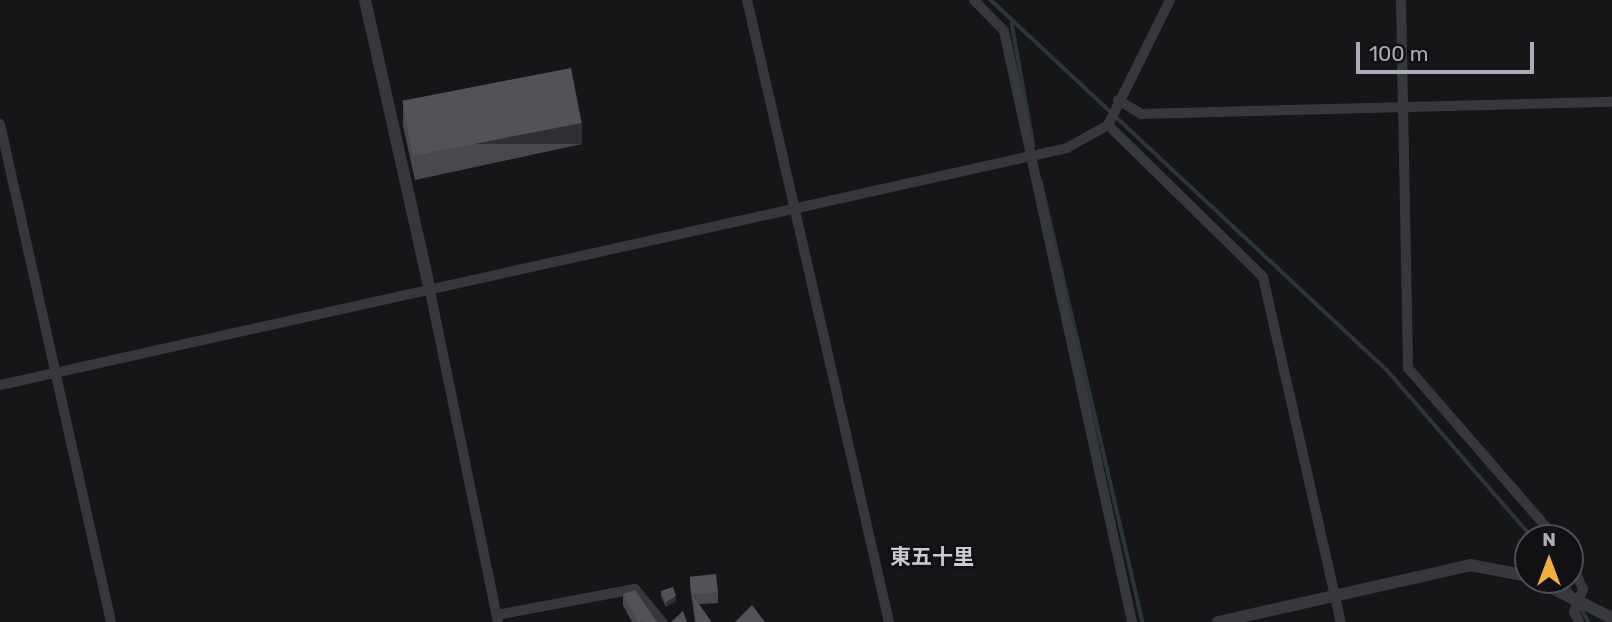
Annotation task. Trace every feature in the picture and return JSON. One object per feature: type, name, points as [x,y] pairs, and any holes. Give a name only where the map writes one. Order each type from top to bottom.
[{"type":"street","points":[[365,0],[430,292],[497,619],[635,589],[662,622]]},
{"type":"street","points":[[747,0],[889,622]]},
{"type":"street","points":[[974,0],[1004,31],[1027,159],[1132,622]]},
{"type":"street","points":[[1401,0],[1408,368],[1544,524]]},
{"type":"street","points":[[0,385],[430,292],[1067,148],[1108,125],[1164,3]]},
{"type":"street","points":[[1118,100],[1141,114],[1612,102]]},
{"type":"street","points":[[0,124],[111,622]]},
{"type":"street","points":[[1108,125],[1263,277],[1341,622]]},
{"type":"street","points":[[1218,622],[1470,565],[1514,573]]},
{"type":"street","points":[[1565,594],[1612,618]]},
{"type":"street","points":[[1579,622],[1574,612],[1582,594]]},
{"type":"building","points":[[571,68],[582,123],[413,156],[402,101]]},
{"type":"building","points":[[716,574],[718,592],[692,595],[690,577]]},
{"type":"building","points":[[673,587],[676,596],[666,602],[661,591]]},
{"type":"building","points":[[635,590],[657,622],[638,622],[623,594]]},
{"type":"building","points":[[693,596],[711,621],[710,622],[696,622]]},
{"type":"building","points":[[752,605],[765,622],[735,622]]},
{"type":"building","points":[[683,611],[687,622],[671,622]]},
{"type":"waterway","points":[[991,0],[1387,370],[1521,524]]},
{"type":"waterway","points":[[1012,23],[1034,146]]},
{"type":"waterway","points":[[1041,181],[1143,622]]},
{"type":"waterway","points":[[1580,606],[1589,622]]},
{"type":"district","name":"東五十里","points":[[932,557]]}]
